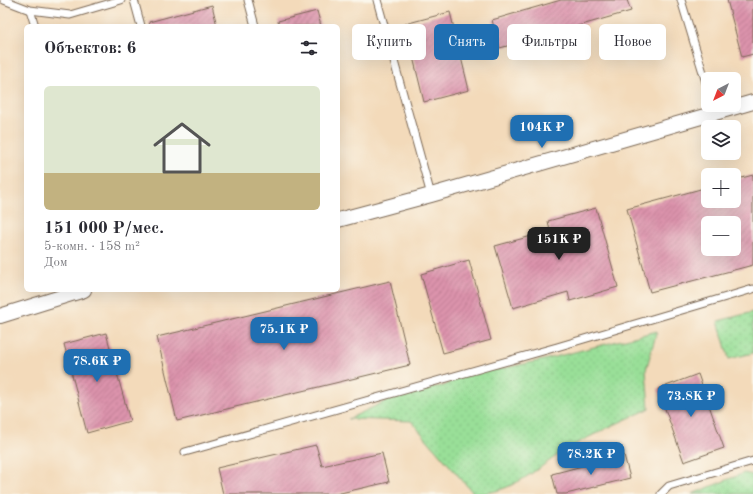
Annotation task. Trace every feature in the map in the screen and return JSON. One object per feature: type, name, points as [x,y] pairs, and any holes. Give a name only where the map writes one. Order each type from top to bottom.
[{"type":"street","points":[[741,104],[753,102]]},
{"type":"street","points":[[340,219],[431,195],[704,112]]},
{"type":"street","points":[[0,316],[78,292]]},
{"type":"lane","points":[[4,0],[30,10],[70,15],[121,0]]},
{"type":"lane","points":[[134,0],[140,24]]},
{"type":"lane","points":[[248,0],[254,24]]},
{"type":"lane","points":[[377,0],[431,195]]},
{"type":"lane","points":[[681,0],[703,72]]},
{"type":"lane","points":[[30,10],[34,24]]},
{"type":"lane","points":[[185,452],[557,347],[753,289]]},
{"type":"lane","points":[[661,494],[669,486],[753,461]]},
{"type":"green space","points":[[753,312],[753,353],[729,359],[718,321]]},
{"type":"green space","points":[[657,331],[646,370],[649,409],[609,427],[569,448],[513,484],[488,493],[474,494],[411,421],[348,419],[382,403],[420,388],[444,386],[469,371],[500,369],[543,360]]},
{"type":"green space","points":[[744,473],[753,475],[753,494],[692,494]]},
{"type":"building","points":[[561,0],[627,0],[631,11],[585,24],[507,24],[507,46],[500,48],[499,24],[493,24],[492,20]]},
{"type":"building","points":[[727,0],[753,0],[753,54],[742,57]]},
{"type":"building","points":[[212,5],[217,24],[150,24],[149,22]]},
{"type":"building","points":[[317,11],[320,24],[279,24],[278,21]]},
{"type":"building","points":[[450,12],[453,24],[434,24],[434,60],[462,60],[469,90],[424,102],[414,60],[426,60],[426,24],[405,24]]},
{"type":"building","points":[[753,175],[753,265],[650,292],[627,209],[701,189],[701,208],[741,208],[741,178]]},
{"type":"building","points":[[596,208],[618,287],[570,301],[568,292],[513,308],[495,246],[550,231],[548,221]]},
{"type":"building","points":[[469,260],[491,340],[443,353],[421,274]]},
{"type":"building","points":[[390,281],[410,365],[177,421],[157,337]]},
{"type":"building","points":[[106,333],[130,421],[87,433],[64,344]]},
{"type":"building","points":[[698,374],[724,448],[684,462],[658,389]]},
{"type":"building","points":[[316,445],[322,466],[382,453],[389,482],[336,494],[223,494],[217,468]]},
{"type":"building","points":[[624,455],[630,478],[566,494],[557,494],[552,474]]}]
